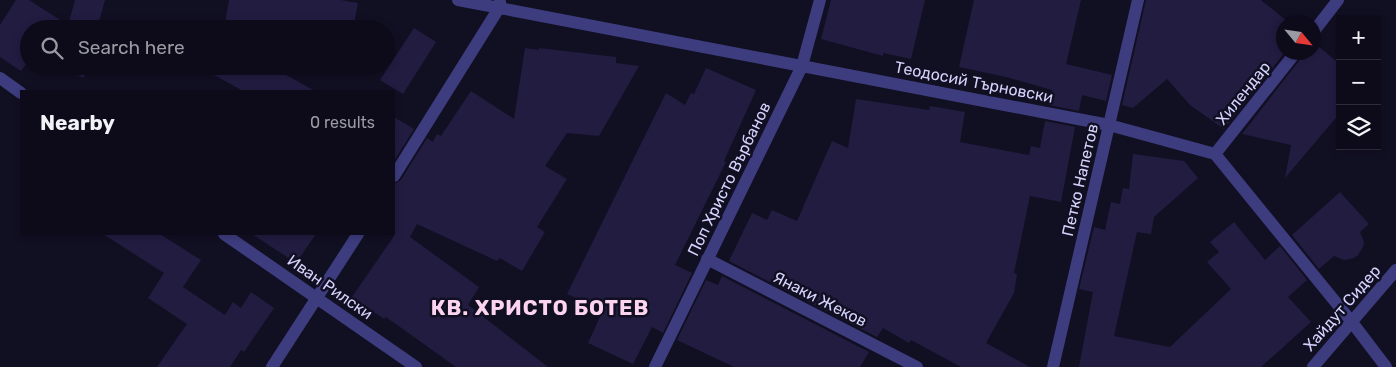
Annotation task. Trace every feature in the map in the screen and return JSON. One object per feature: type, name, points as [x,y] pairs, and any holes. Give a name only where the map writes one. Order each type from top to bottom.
[{"type":"street","name":"Теодосий Търновски","points":[[458,0],[500,4],[802,66],[1109,124],[1215,154]]},
{"type":"street","name":"Поп Христо Върбанов","points":[[655,367],[802,66],[820,0]]},
{"type":"street","name":"Петко Напетов","points":[[1053,367],[1138,0]]},
{"type":"street","points":[[1321,22],[1338,0]]},
{"type":"street","points":[[395,174],[500,4]]},
{"type":"street","name":"Хилендар","points":[[1215,154],[1290,60]]},
{"type":"street","points":[[0,78],[20,92]]},
{"type":"street","points":[[1215,154],[1352,321],[1386,367]]},
{"type":"street","name":"Иван Рилски","points":[[225,235],[416,367]]},
{"type":"street","points":[[272,367],[357,235]]},
{"type":"street","name":"Янаки Жеков","points":[[707,259],[917,367]]},
{"type":"street","name":"Хайдут Сидер","points":[[1312,367],[1396,270]]},
{"type":"building","points":[[16,0],[29,0],[60,20],[20,20],[20,70],[0,57],[0,25]]},
{"type":"building","points":[[75,0],[105,0],[99,20],[69,20]]},
{"type":"building","points":[[229,0],[341,0],[358,3],[355,20],[226,20]]},
{"type":"building","points":[[831,0],[925,0],[911,59],[883,53],[883,56],[821,39]]},
{"type":"building","points":[[974,0],[1081,0],[1066,64],[1112,75],[1106,101],[1082,95],[1079,111],[1049,105],[1052,90],[1006,77],[959,67]]},
{"type":"building","points":[[1146,0],[1261,0],[1279,15],[1276,15],[1276,60],[1279,60],[1224,129],[1190,105],[1167,79],[1133,108],[1122,105]]},
{"type":"building","points":[[414,28],[436,42],[403,94],[380,80],[383,75],[395,75],[395,57]]},
{"type":"building","points":[[525,48],[616,57],[616,63],[639,66],[599,136],[567,133],[545,166],[567,179],[537,227],[545,232],[522,271],[500,258],[497,261],[417,224],[410,237],[479,287],[468,305],[548,367],[456,367],[386,317],[384,319],[352,297],[395,235],[395,183],[401,180],[427,138],[433,142],[437,134],[441,136],[471,91],[514,119]]},
{"type":"building","points":[[1321,49],[1336,61],[1336,118],[1285,178],[1291,145],[1242,134],[1300,60],[1321,60]]},
{"type":"building","points":[[706,68],[756,90],[724,161],[726,162],[675,265],[692,273],[663,333],[652,327],[633,364],[588,343],[603,310],[567,294],[666,93],[685,105],[691,93],[694,94]]},
{"type":"building","points":[[214,75],[286,75],[313,90],[241,90]]},
{"type":"building","points":[[856,99],[929,110],[930,106],[965,112],[960,142],[1029,155],[1031,146],[1040,148],[1045,121],[1075,127],[1061,202],[1030,196],[1014,273],[1017,274],[1014,293],[986,343],[1030,367],[961,367],[911,340],[909,343],[883,328],[877,337],[729,261],[752,213],[767,220],[772,210],[797,221],[832,141],[848,148]]},
{"type":"building","points":[[395,118],[414,129],[395,159]]},
{"type":"building","points":[[1133,154],[1184,161],[1198,178],[1154,217],[1151,234],[1137,232],[1114,336],[1170,347],[1231,289],[1207,262],[1219,252],[1210,242],[1234,222],[1265,260],[1280,246],[1307,280],[1288,297],[1311,322],[1261,367],[1079,367],[1093,292],[1079,289],[1094,227],[1105,230],[1111,202],[1120,204],[1123,188],[1129,189]]},
{"type":"building","points":[[1340,192],[1369,224],[1360,232],[1364,242],[1363,247],[1354,258],[1344,260],[1334,256],[1319,269],[1292,235]]},
{"type":"building","points":[[105,235],[162,235],[201,260],[183,287],[225,315],[233,302],[241,308],[251,292],[274,308],[244,352],[241,350],[230,367],[157,367],[187,324],[148,298],[164,273]]},
{"type":"building","points":[[254,235],[315,235],[296,263]]},
{"type":"building","points":[[722,276],[869,352],[860,367],[734,367],[677,340],[706,280],[718,285]]},
{"type":"district","name":"КВ. ХРИСТО БОТЕВ","points":[[540,307]]}]
